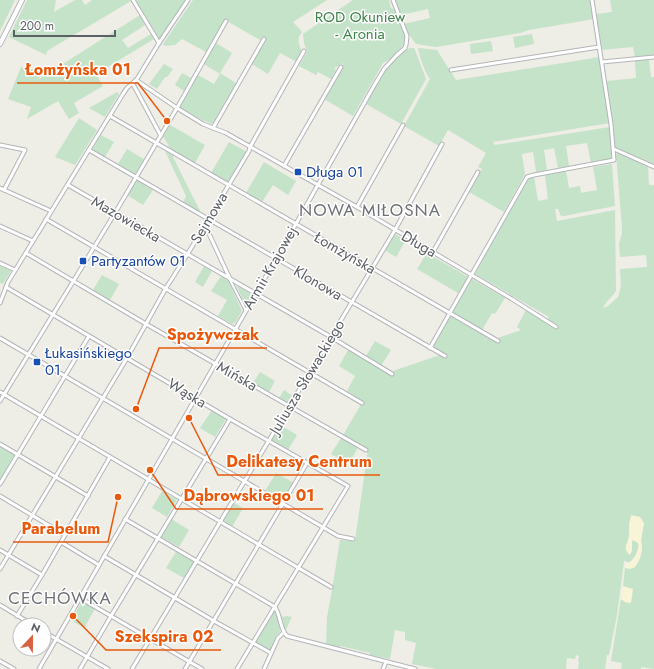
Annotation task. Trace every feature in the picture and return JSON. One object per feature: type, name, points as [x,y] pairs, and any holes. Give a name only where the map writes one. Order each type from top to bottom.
[{"type":"main road","points":[[0,44],[22,0]]},
{"type":"street","points":[[133,0],[159,43]]},
{"type":"street","points":[[0,302],[15,270],[125,90],[136,80],[188,0]]},
{"type":"street","name":"Armii Krajowej","points":[[39,669],[256,294],[375,84],[384,69],[405,48],[407,36],[393,0]]},
{"type":"street","points":[[430,348],[527,177],[614,160],[611,124],[592,0]]},
{"type":"street","points":[[0,401],[116,212],[226,21]]},
{"type":"street","points":[[214,128],[264,40]]},
{"type":"street","points":[[451,70],[599,47]]},
{"type":"street","name":"Sejmowa","points":[[0,569],[79,439],[166,288],[249,151],[304,50]]},
{"type":"street","points":[[602,62],[654,57]]},
{"type":"street","points":[[284,166],[341,67]]},
{"type":"street","name":"Długa","points":[[136,80],[203,124],[226,133],[284,166],[472,275],[556,327]]},
{"type":"street","points":[[132,84],[160,136]]},
{"type":"street","name":"Łomżyńska","points":[[110,116],[449,314],[498,341]]},
{"type":"street","points":[[357,208],[403,125]]},
{"type":"street","name":"Juliusza Słowackiego","points":[[132,669],[395,230],[442,144]]},
{"type":"street","points":[[0,145],[25,150],[2,189],[51,211]]},
{"type":"street","name":"Klonowa","points":[[89,150],[445,356]]},
{"type":"street","points":[[614,150],[654,167]]},
{"type":"street","points":[[433,252],[478,172]]},
{"type":"street","name":"Mazowiecka","points":[[68,185],[331,337],[392,374]]},
{"type":"street","points":[[46,219],[236,328],[362,403]]},
{"type":"street","points":[[205,225],[246,311]]},
{"type":"street","points":[[0,226],[33,241]]},
{"type":"street","name":"Mińska","points":[[26,253],[146,324],[366,450]]},
{"type":"street","points":[[0,263],[15,270]]},
{"type":"street","name":"Wąska","points":[[6,287],[269,442],[348,486],[323,527]]},
{"type":"street","points":[[0,484],[89,336]]},
{"type":"street","points":[[0,338],[338,536],[353,539]]},
{"type":"street","points":[[0,392],[331,587]]},
{"type":"street","points":[[80,669],[110,616],[230,419]]},
{"type":"street","points":[[0,444],[88,496]]},
{"type":"street","points":[[0,607],[17,616],[110,457]]},
{"type":"street","points":[[185,669],[307,463]]},
{"type":"street","points":[[0,496],[65,535]]},
{"type":"street","points":[[125,519],[274,608],[278,612],[284,632],[287,636],[415,669]]},
{"type":"street","points":[[237,669],[323,527]]},
{"type":"street","points":[[61,542],[99,565]]},
{"type":"street","points":[[0,550],[42,575]]},
{"type":"street","points":[[104,556],[214,622],[271,653]]},
{"type":"street","points":[[80,598],[202,669]]},
{"type":"street","points":[[264,669],[278,638],[284,632]]},
{"type":"street","points":[[52,637],[108,669]]},
{"type":"street","points":[[0,661],[14,669]]},
{"type":"street","points":[[383,669],[386,662]]},
{"type":"green space","points":[[0,0],[15,0],[0,31]]},
{"type":"green space","points":[[27,0],[56,0],[54,12],[75,0],[82,0],[85,5],[92,0],[131,1],[47,51],[46,55],[9,37]]},
{"type":"green space","points":[[136,0],[186,0],[159,39]]},
{"type":"green space","points":[[193,0],[327,0],[293,22],[302,32],[299,39],[299,44],[302,52],[297,62],[280,53],[268,74],[252,64],[265,40],[262,38],[260,40],[225,20],[206,52],[182,39],[175,45],[165,46],[163,44]]},
{"type":"green space","name":"ROD Okuniew - Aronia","points":[[353,0],[389,0],[391,8],[396,12],[406,37],[404,44],[393,57],[383,63],[353,116],[324,99],[344,63],[334,68],[336,70],[331,79],[318,72],[316,75],[299,66],[307,52],[303,34]]},
{"type":"green space","points":[[394,0],[590,0],[594,19],[436,47],[416,44],[408,33],[404,24],[430,18],[428,9],[401,15]]},
{"type":"green space","points":[[610,0],[654,0],[654,56],[635,58],[633,47],[602,50],[596,14],[612,12]]},
{"type":"green space","points":[[140,15],[145,25],[122,40],[128,48],[151,34],[154,39],[96,74],[103,86],[74,103],[79,113],[69,119],[58,101],[27,119],[31,107],[8,99],[21,67],[41,72],[39,79]]},
{"type":"green space","points":[[532,34],[534,44],[515,48],[513,37]]},
{"type":"green space","points":[[491,41],[493,51],[471,54],[470,44]]},
{"type":"green space","points":[[216,43],[232,53],[220,73],[236,83],[214,122],[211,124],[179,107],[198,75],[214,84],[220,74],[204,64]]},
{"type":"green space","points":[[414,48],[415,50],[426,79],[401,124],[366,104],[383,73],[404,51]]},
{"type":"green space","points":[[418,48],[437,50],[456,80],[600,57],[610,123],[493,142],[495,145],[610,127],[612,159],[591,163],[587,143],[566,146],[569,166],[558,168],[554,148],[544,150],[547,170],[536,172],[533,152],[522,154],[525,174],[504,212],[469,192],[482,169],[478,167],[486,153],[448,130],[439,146],[404,126],[430,79],[422,64]]},
{"type":"green space","points":[[649,60],[651,77],[654,77],[654,166],[615,148],[607,81],[636,78],[635,61]]},
{"type":"green space","points":[[164,64],[173,69],[167,77],[165,77],[157,89],[149,84]]},
{"type":"green space","points":[[182,73],[191,78],[184,91],[175,85]]},
{"type":"green space","points":[[117,92],[119,94],[105,117],[89,108]]},
{"type":"green space","points":[[79,118],[97,130],[75,165],[55,157]]},
{"type":"green space","points":[[170,125],[205,145],[195,163],[170,148],[163,136]]},
{"type":"green space","points":[[101,135],[114,142],[105,157],[92,150]]},
{"type":"green space","points":[[229,142],[247,152],[228,183],[211,173]]},
{"type":"green space","points":[[127,149],[144,159],[135,174],[118,164]]},
{"type":"green space","points":[[165,151],[174,156],[173,157],[201,213],[183,202],[186,196]]},
{"type":"green space","points":[[618,153],[648,167],[649,185],[654,185],[654,669],[641,667],[641,669],[621,669],[622,663],[611,661],[621,599],[625,602],[631,603],[629,589],[623,586],[625,568],[633,568],[638,563],[642,550],[641,540],[644,523],[629,521],[629,537],[626,546],[632,546],[633,540],[638,543],[638,548],[636,554],[630,562],[628,563],[624,561],[617,615],[605,669],[578,669],[579,656],[576,655],[575,659],[567,658],[566,669],[436,669],[412,664],[416,643],[405,640],[405,632],[395,630],[390,659],[370,655],[370,653],[326,644],[327,617],[340,540],[355,541],[368,449],[343,435],[363,401],[347,391],[355,376],[339,366],[348,350],[387,373],[443,354],[432,347],[450,316],[492,340],[521,330],[517,327],[526,310],[546,322],[549,317],[475,274],[528,178],[534,177],[538,201],[548,199],[545,175],[566,171],[569,188],[580,186],[581,193],[597,190],[593,167],[612,164],[615,206],[564,216],[561,216],[558,209],[555,209],[557,221],[615,210],[616,291],[603,308],[608,306],[618,297],[621,286],[620,269],[647,267],[646,255],[620,257],[619,244],[622,228],[616,154]]},
{"type":"green space","points":[[264,162],[296,181],[288,195],[273,185],[262,202],[246,193]]},
{"type":"green space","points":[[137,180],[153,190],[143,205],[127,195]]},
{"type":"green space","points":[[395,234],[406,240],[396,257],[385,250]]},
{"type":"green space","points":[[427,253],[468,277],[458,293],[417,269]]},
{"type":"green space","points":[[0,266],[11,271],[3,284],[0,283]]},
{"type":"green space","points":[[204,266],[212,271],[203,287],[195,282]]},
{"type":"green space","points":[[102,275],[119,284],[110,300],[93,290]]},
{"type":"green space","points":[[221,276],[228,280],[242,311],[235,323],[232,324],[218,316],[227,300],[211,291]]},
{"type":"green space","points":[[472,279],[505,298],[495,314],[492,313],[482,330],[452,312]]},
{"type":"green space","points":[[236,284],[250,293],[251,296],[245,305]]},
{"type":"green space","points":[[375,341],[391,350],[381,366],[366,356]]},
{"type":"green space","points":[[260,372],[275,381],[269,392],[253,383]]},
{"type":"green space","points":[[284,390],[293,396],[288,403],[279,398]]},
{"type":"green space","points":[[212,410],[226,419],[215,437],[200,428]]},
{"type":"green space","points":[[280,425],[297,435],[288,450],[271,440]]},
{"type":"green space","points":[[341,438],[358,448],[348,464],[331,454]]},
{"type":"green space","points":[[0,446],[15,455],[0,480]]},
{"type":"green space","points":[[276,473],[294,483],[282,501],[265,491]]},
{"type":"green space","points":[[162,491],[177,500],[167,517],[152,508]]},
{"type":"green space","points":[[234,503],[243,508],[232,527],[223,521]]},
{"type":"green space","points":[[171,519],[189,530],[179,547],[161,537]]},
{"type":"green space","points":[[176,552],[194,562],[184,578],[166,568]]},
{"type":"green space","points":[[84,602],[95,609],[84,628],[71,620],[81,603]]},
{"type":"green space","points":[[275,610],[281,628],[270,651],[255,643]]},
{"type":"green space","points":[[282,617],[292,617],[285,632]]},
{"type":"sand","points":[[631,515],[640,517],[644,523],[640,558],[635,567],[630,569],[625,568],[627,562],[630,563],[633,559],[639,544],[632,540],[632,551],[630,555],[627,551],[626,545],[629,538]]},
{"type":"sand","points":[[623,586],[633,589],[631,603],[625,602],[621,599]]},
{"type":"place","name":"Łomżyńska 01","points":[[167,121]]},
{"type":"place","name":"Długa 01","points":[[298,172]]},
{"type":"place","name":"Partyzantów 01","points":[[83,261]]},
{"type":"place","name":"Łukasińskiego 01","points":[[37,362]]},
{"type":"place","name":"Spożywczak","points":[[136,409]]},
{"type":"place","name":"Delikatesy Centrum","points":[[189,418]]},
{"type":"place","name":"Dąbrowskiego 01","points":[[150,470]]},
{"type":"place","name":"Parabelum","points":[[118,497]]},
{"type":"place","name":"Szekspira 02","points":[[73,616]]},
{"type":"district","name":"NOWA MIŁOSNA","points":[[370,210]]},
{"type":"district","name":"CECHÓWKA","points":[[60,598]]}]
